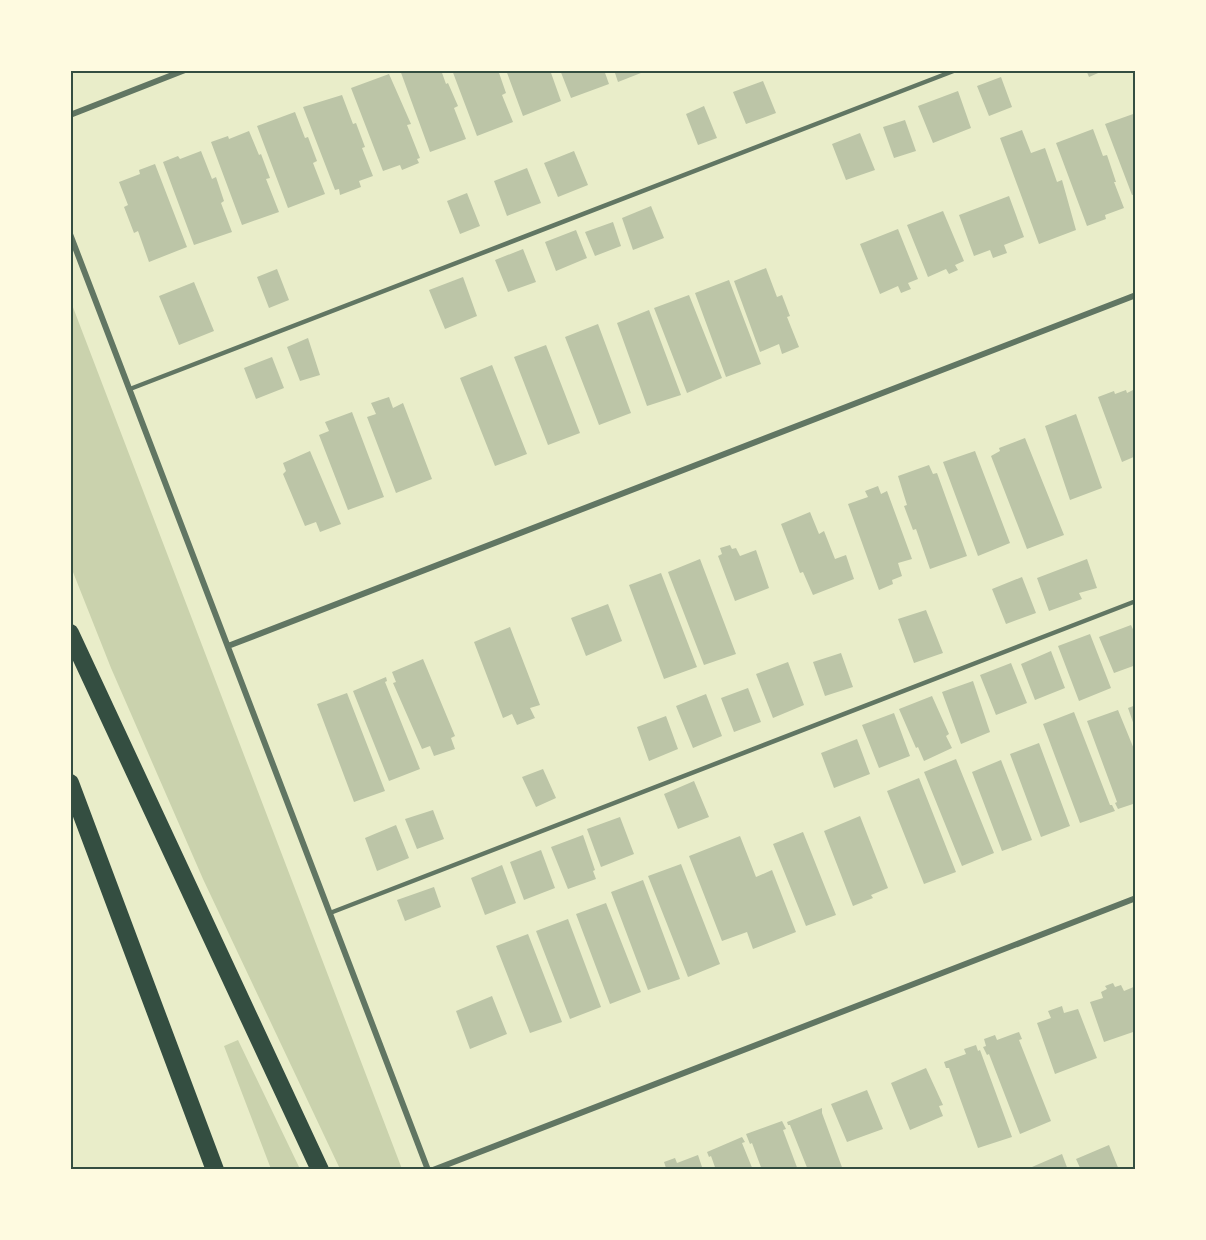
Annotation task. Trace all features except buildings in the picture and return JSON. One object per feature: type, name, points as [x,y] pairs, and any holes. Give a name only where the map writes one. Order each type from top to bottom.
[{"type":"highway","points":[[70,633],[320,1170]]},
{"type":"highway","points":[[70,783],[215,1170]]},
{"type":"street","points":[[70,115],[184,70]]},
{"type":"street","points":[[70,234],[428,1170]]},
{"type":"street","points":[[228,646],[1136,295]]},
{"type":"street","points":[[433,1170],[1136,898]]},
{"type":"lane","points":[[130,389],[956,70]]},
{"type":"lane","points":[[330,913],[1136,601]]},
{"type":"green space","points":[[70,302],[402,1169],[340,1169],[203,879],[111,668],[71,567]]},
{"type":"green space","points":[[238,1040],[300,1169],[271,1169],[224,1046]]}]
